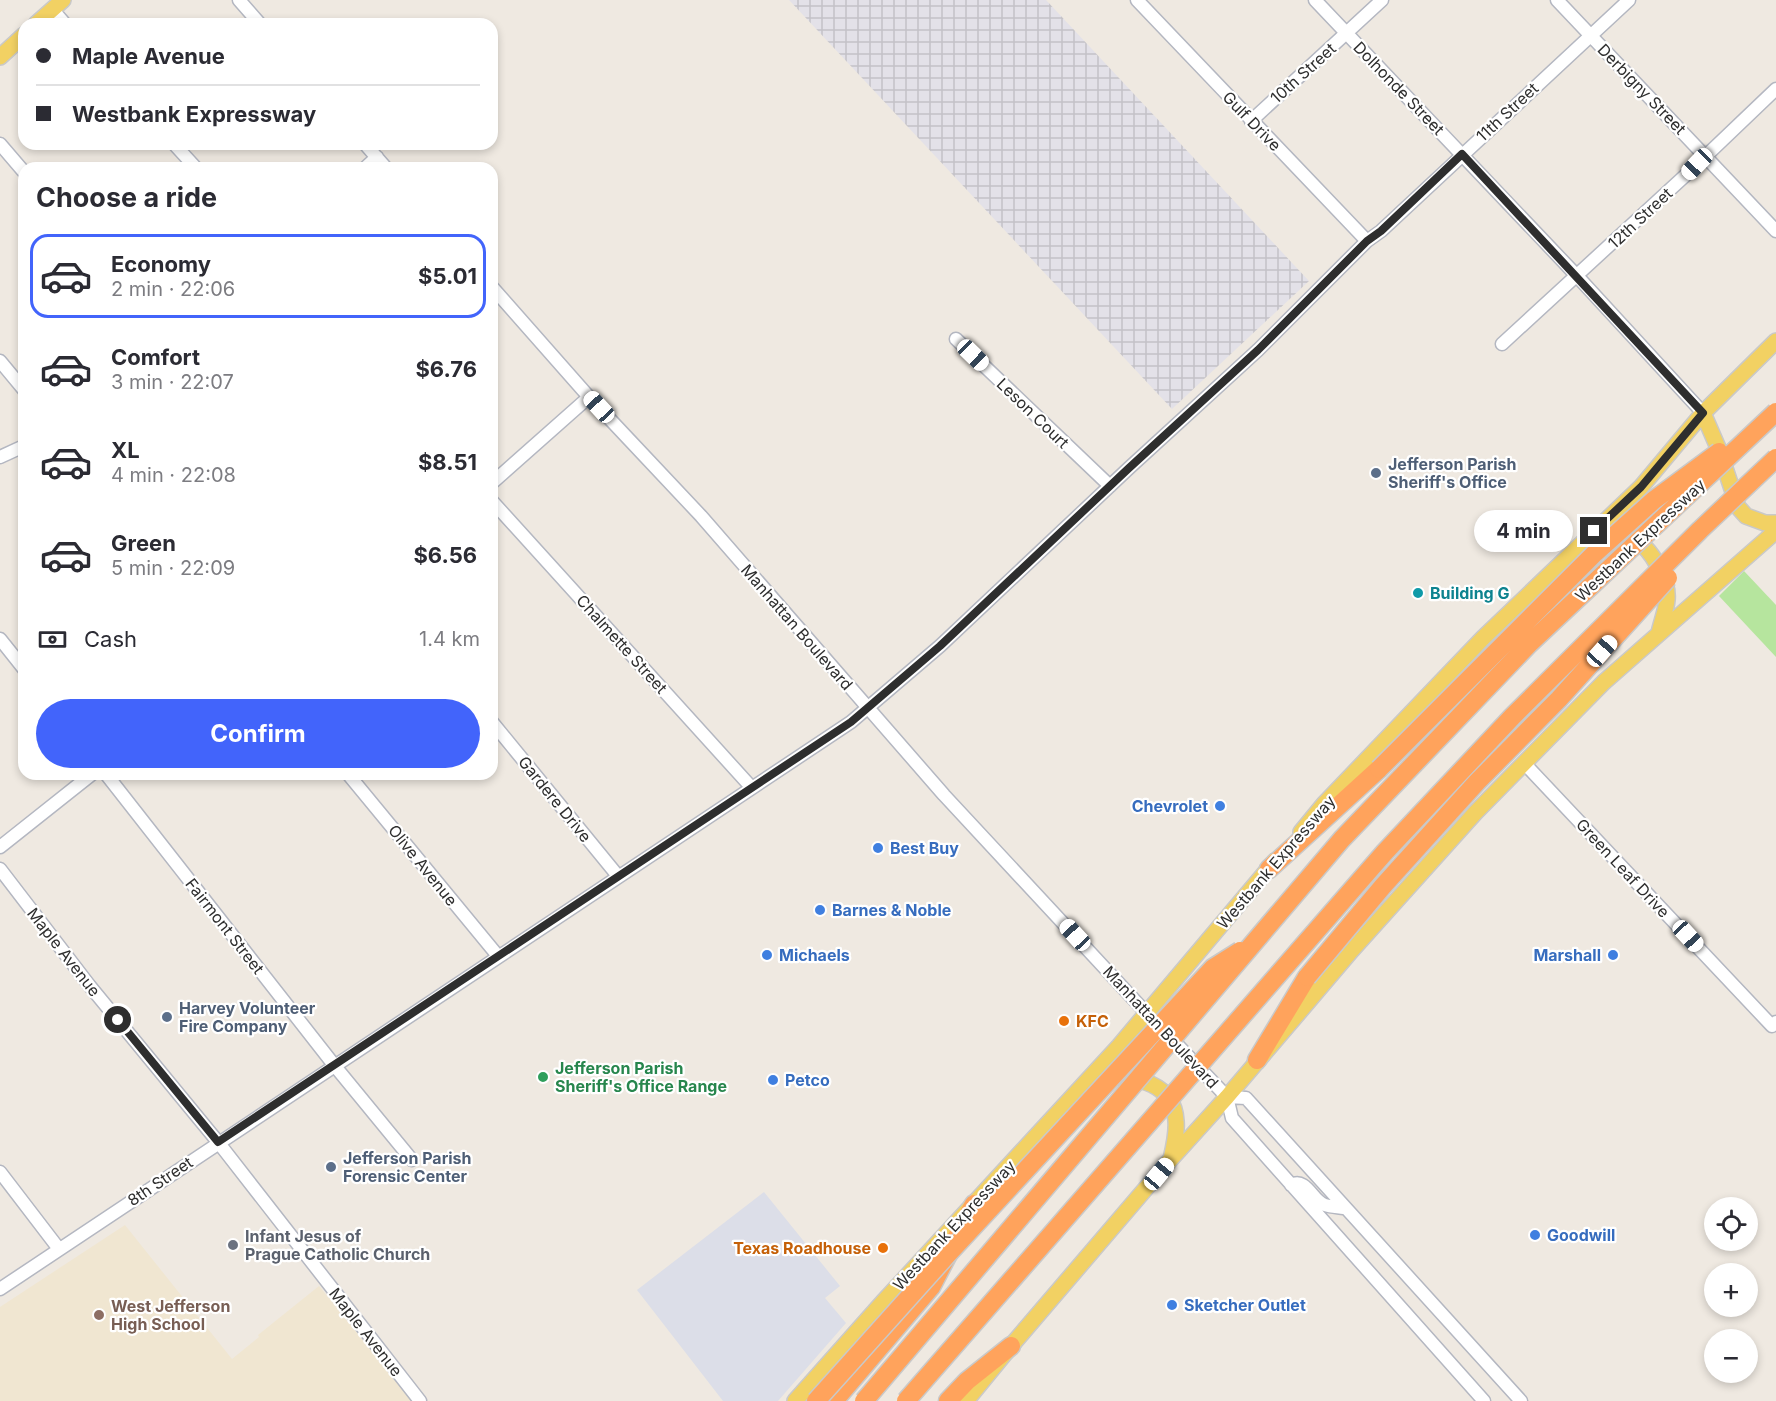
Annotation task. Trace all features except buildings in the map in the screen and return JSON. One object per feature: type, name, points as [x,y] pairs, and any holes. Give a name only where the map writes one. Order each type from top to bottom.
[{"type":"highway","points":[[1269,869],[1379,769],[1595,553],[1654,500],[1776,411]]},
{"type":"highway","name":"Westbank Expressway","points":[[864,1401],[1342,839],[1529,644],[1776,411]]},
{"type":"highway","name":"Westbank Expressway","points":[[906,1401],[1384,852],[1512,717],[1700,530],[1776,458]]},
{"type":"highway","points":[[1257,1060],[1307,977],[1383,886],[1469,790],[1559,699],[1687,556],[1700,530]]},
{"type":"highway","points":[[816,1401],[947,1255],[1213,968],[1254,943]]},
{"type":"highway","points":[[834,1401],[931,1287],[974,1204]]},
{"type":"highway","points":[[948,1401],[967,1381],[1011,1346]]},
{"type":"main road","points":[[43,18],[57,5]]},
{"type":"main road","points":[[0,57],[18,40]]},
{"type":"main road","name":"Westbank Expressway","points":[[795,1401],[883,1302],[1091,1077],[1324,804],[1478,643],[1641,487],[1703,413],[1776,341]]},
{"type":"main road","points":[[1703,413],[1719,450],[1738,507],[1746,516],[1765,523],[1776,523]]},
{"type":"main road","points":[[966,1401],[1352,950],[1476,813],[1604,682],[1776,531]]},
{"type":"main road","points":[[1579,546],[1609,538],[1631,538],[1640,543],[1656,562],[1665,583],[1667,600],[1659,633]]},
{"type":"main road","points":[[1091,1077],[1133,1077],[1147,1081],[1161,1091],[1172,1105],[1176,1115],[1172,1159]]},
{"type":"street","points":[[238,0],[254,18]]},
{"type":"street","name":"Gulf Drive","points":[[1137,0],[1367,241]]},
{"type":"street","name":"Dolhonde Street","points":[[1315,0],[1703,413]]},
{"type":"street","name":"10th Street","points":[[1251,121],[1382,0]]},
{"type":"street","name":"Derbigny Street","points":[[1557,0],[1776,231]]},
{"type":"street","name":"11th Street","points":[[1258,350],[1367,241],[1381,231],[1629,0]]},
{"type":"street","name":"12th Street","points":[[1502,344],[1776,89]]},
{"type":"street","points":[[0,144],[18,165]]},
{"type":"street","points":[[180,150],[190,162]]},
{"type":"street","points":[[370,150],[381,162]]},
{"type":"street","points":[[372,162],[377,158]]},
{"type":"street","name":"Manhattan Boulevard","points":[[498,294],[701,516],[944,795],[1227,1097],[1232,1118],[1484,1401]]},
{"type":"street","name":"Leson Court","points":[[956,339],[1110,486]]},
{"type":"street","name":"8th Street","points":[[0,1289],[851,722],[940,646],[1258,350]]},
{"type":"street","points":[[0,361],[18,383]]},
{"type":"street","points":[[498,478],[590,397]]},
{"type":"street","points":[[0,457],[18,449]]},
{"type":"street","name":"Chalmette Street","points":[[498,508],[752,788]]},
{"type":"street","points":[[0,639],[18,662]]},
{"type":"street","name":"Gardere Drive","points":[[498,729],[618,876]]},
{"type":"street","name":"Green Leaf Drive","points":[[1524,763],[1774,1024]]},
{"type":"street","points":[[0,847],[84,780]]},
{"type":"street","name":"Fairmont Street","points":[[111,780],[334,1065],[412,1160]]},
{"type":"street","name":"Olive Avenue","points":[[353,780],[498,956]]},
{"type":"street","name":"Maple Avenue","points":[[0,869],[89,985],[218,1142],[420,1401]]},
{"type":"street","name":"Manhattan Boulevard","points":[[1227,1097],[1246,1098],[1521,1401]]},
{"type":"street","points":[[0,1172],[59,1249]]},
{"type":"street","points":[[1291,1185],[1302,1184],[1323,1205],[1344,1208]]},
{"type":"shaded area","points":[[789,0],[1046,0],[1309,281],[1172,409]]},
{"type":"shaded area","points":[[764,1192],[840,1286],[825,1298],[846,1323],[778,1401],[723,1401],[637,1290]]},
{"type":"shaded area","name":"West Jefferson High School","points":[[125,1225],[232,1359],[319,1286],[412,1401],[0,1401],[0,1307]]},
{"type":"green space","points":[[1744,571],[1776,605],[1776,657],[1719,596]]},
{"type":"place","name":"Jefferson Parish Sheriff's Office","points":[[1376,473]]},
{"type":"place","name":"Building G","points":[[1418,593]]},
{"type":"place","name":"Chevrolet","points":[[1220,806]]},
{"type":"place","name":"Best Buy","points":[[878,848]]},
{"type":"place","name":"Barnes & Noble","points":[[820,910]]},
{"type":"place","name":"Michaels","points":[[767,955]]},
{"type":"place","name":"Marshall","points":[[1613,955]]},
{"type":"place","name":"Harvey Volunteer Fire Company","points":[[167,1017]]},
{"type":"place","name":"KFC","points":[[1064,1021]]},
{"type":"place","name":"Jefferson Parish Sheriff's Office Range","points":[[543,1077]]},
{"type":"place","name":"Petco","points":[[773,1080]]},
{"type":"place","name":"Jefferson Parish Forensic Center","points":[[331,1167]]},
{"type":"place","name":"Goodwill","points":[[1535,1235]]},
{"type":"place","name":"Infant Jesus of Prague Catholic Church","points":[[233,1245]]},
{"type":"place","name":"Texas Roadhouse","points":[[883,1248]]},
{"type":"place","name":"Sketcher Outlet","points":[[1172,1305]]},
{"type":"place","name":"West Jefferson High School","points":[[99,1315]]},
{"type":"route","points":[[118,1020],[218,1142],[851,722],[940,646],[1258,350],[1367,241],[1381,231],[1462,154],[1703,413],[1641,487],[1594,531]]}]
